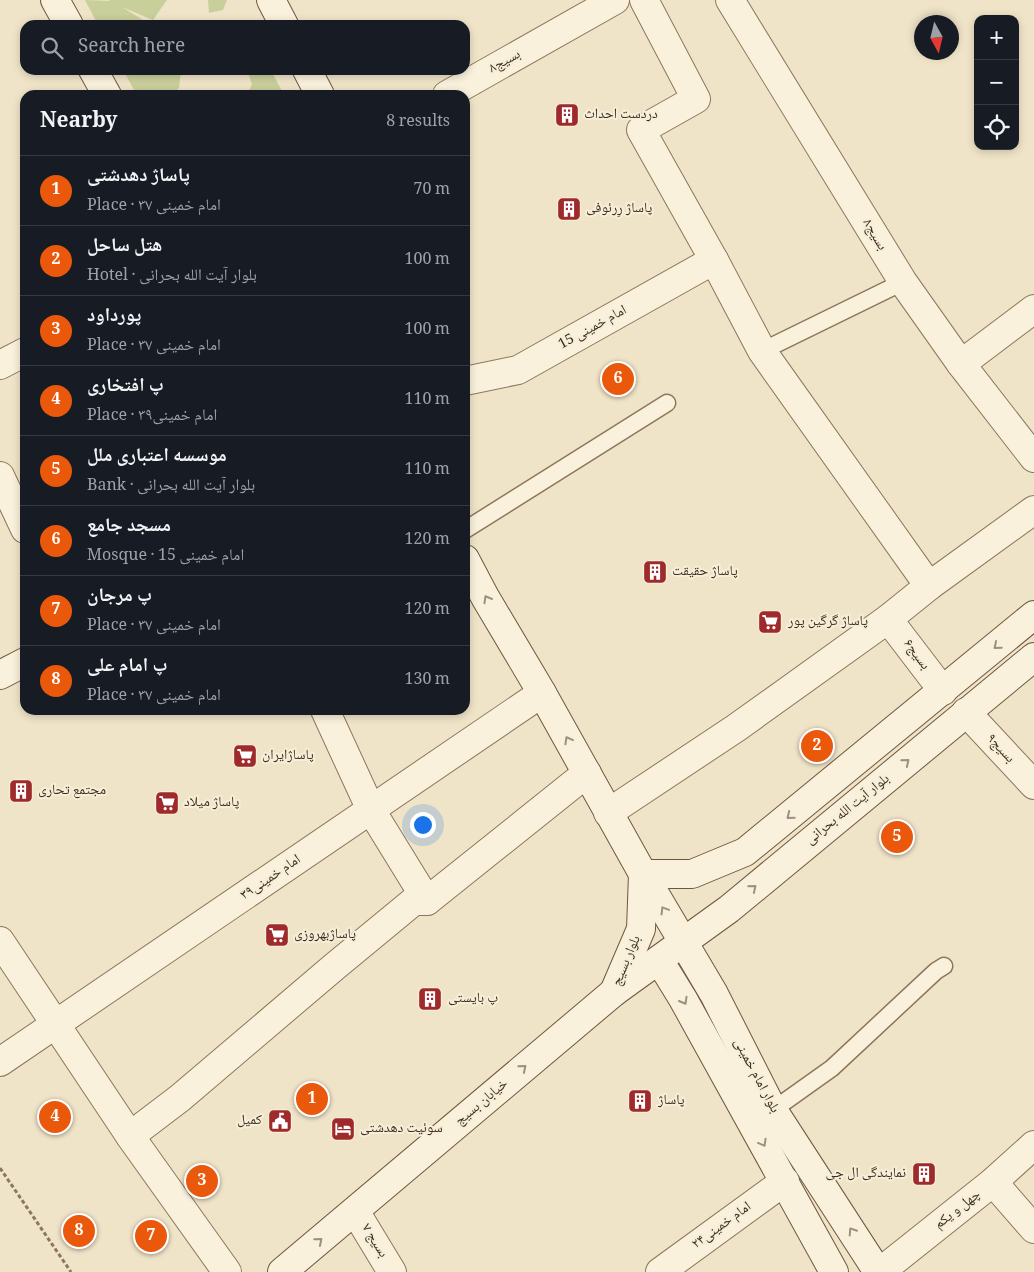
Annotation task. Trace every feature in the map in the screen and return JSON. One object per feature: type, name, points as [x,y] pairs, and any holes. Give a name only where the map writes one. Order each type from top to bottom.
[{"type":"street","points":[[55,0],[66,20]]},
{"type":"street","points":[[270,0],[281,20]]},
{"type":"street","name":"بسیج۸","points":[[456,90],[615,0]]},
{"type":"street","points":[[644,0],[696,99],[641,130],[714,260],[762,351],[929,586]]},
{"type":"street","name":"بسیج۸","points":[[730,0],[903,282],[961,364],[1034,458]]},
{"type":"street","points":[[96,75],[104,90]]},
{"type":"street","points":[[310,75],[317,90]]},
{"type":"street","name":"امام خمینی 15","points":[[470,379],[518,370],[714,260]]},
{"type":"street","points":[[961,364],[1034,309]]},
{"type":"street","points":[[0,365],[20,355]]},
{"type":"street","points":[[0,476],[20,519]]},
{"type":"street","points":[[608,813],[736,728],[888,619],[929,586],[1034,510]]},
{"type":"street","name":"بلوار امام خمینی","points":[[470,568],[608,813],[714,994],[773,1110],[879,1272]]},
{"type":"street","points":[[643,874],[692,874],[745,852],[1034,615]]},
{"type":"street","name":"بسیج۶","points":[[888,619],[943,691]]},
{"type":"street","name":"بلوار آیت الله بحرانی","points":[[659,960],[729,909],[1034,657]]},
{"type":"street","points":[[0,675],[20,665]]},
{"type":"street","name":"امام خمینی۳۹","points":[[0,1062],[542,694]]},
{"type":"street","name":"بسیج۹","points":[[966,712],[1034,785]]},
{"type":"street","points":[[327,715],[371,810],[428,901]]},
{"type":"street","points":[[130,1136],[180,1098],[334,966],[414,901],[428,901],[586,773]]},
{"type":"street","points":[[824,789],[818,814],[827,820],[845,812]]},
{"type":"street","name":"بلوار بسیج","points":[[614,992],[640,929],[643,874]]},
{"type":"street","points":[[714,994],[709,946],[729,909]]},
{"type":"street","points":[[0,941],[130,1136],[227,1272]]},
{"type":"street","name":"بلوار امام خمینی","points":[[659,960],[683,999],[834,1272]]},
{"type":"street","name":"بلوار بسیج","points":[[614,992],[659,960]]},
{"type":"street","name":"خیابان بسیج","points":[[282,1272],[614,992]]},
{"type":"street","name":"چهل و یکم","points":[[879,1272],[993,1182],[1034,1146]]},
{"type":"street","name":"امام خمینی۲۴","points":[[660,1272],[784,1181]]},
{"type":"street","points":[[993,1182],[1034,1229]]},
{"type":"street","name":"بسیج ۷","points":[[355,1211],[392,1272]]},
{"type":"lane","points":[[762,351],[903,282]]},
{"type":"lane","points":[[470,527],[668,403]]},
{"type":"lane","points":[[773,1110],[832,1068],[936,971],[944,966]]},
{"type":"path","points":[[0,1168],[71,1272]]},
{"type":"green space","points":[[85,0],[167,0],[153,20],[122,7],[143,20],[95,20]]},
{"type":"green space","points":[[208,0],[227,0],[223,10],[209,13]]},
{"type":"green space","points":[[126,75],[180,75],[179,88],[177,90],[134,90]]},
{"type":"green space","points":[[249,75],[274,75],[281,90],[249,90],[252,84]]},
{"type":"place","name":"دردست احداث","points":[[567,115]]},
{"type":"place","name":"پاساژ رِرئوفی","points":[[569,209]]},
{"type":"place","name":"مسجد جامع","points":[[618,379]]},
{"type":"place","name":"پاساژ حقیقت","points":[[655,572]]},
{"type":"place","name":"پاساژ گرگین پور","points":[[770,622]]},
{"type":"place","name":"هتل ساحل","points":[[817,746]]},
{"type":"place","name":"پاساژایران","points":[[245,756]]},
{"type":"place","name":"مجتمع تحاری","points":[[21,791]]},
{"type":"place","name":"پاساژ میلاد","points":[[167,803]]},
{"type":"place","name":"موسسه اعتباری ملل","points":[[897,837]]},
{"type":"place","name":"پاساژبهروزی","points":[[277,935]]},
{"type":"place","name":"پ بایستی","points":[[430,999]]},
{"type":"place","name":"پاساژ دهدشتی","points":[[312,1099]]},
{"type":"place","name":"پاساژ","points":[[640,1101]]},
{"type":"place","name":"پ افتخاری","points":[[55,1117]]},
{"type":"place","name":"کمیل","points":[[280,1121]]},
{"type":"place","name":"سوئیت دهدشتی","points":[[343,1129]]},
{"type":"place","name":"نمایندگی ال جی","points":[[924,1174]]},
{"type":"place","name":"پورداود","points":[[202,1181]]},
{"type":"place","name":"پ امام علی","points":[[79,1231]]},
{"type":"place","name":"پ مرجان","points":[[151,1236]]}]
